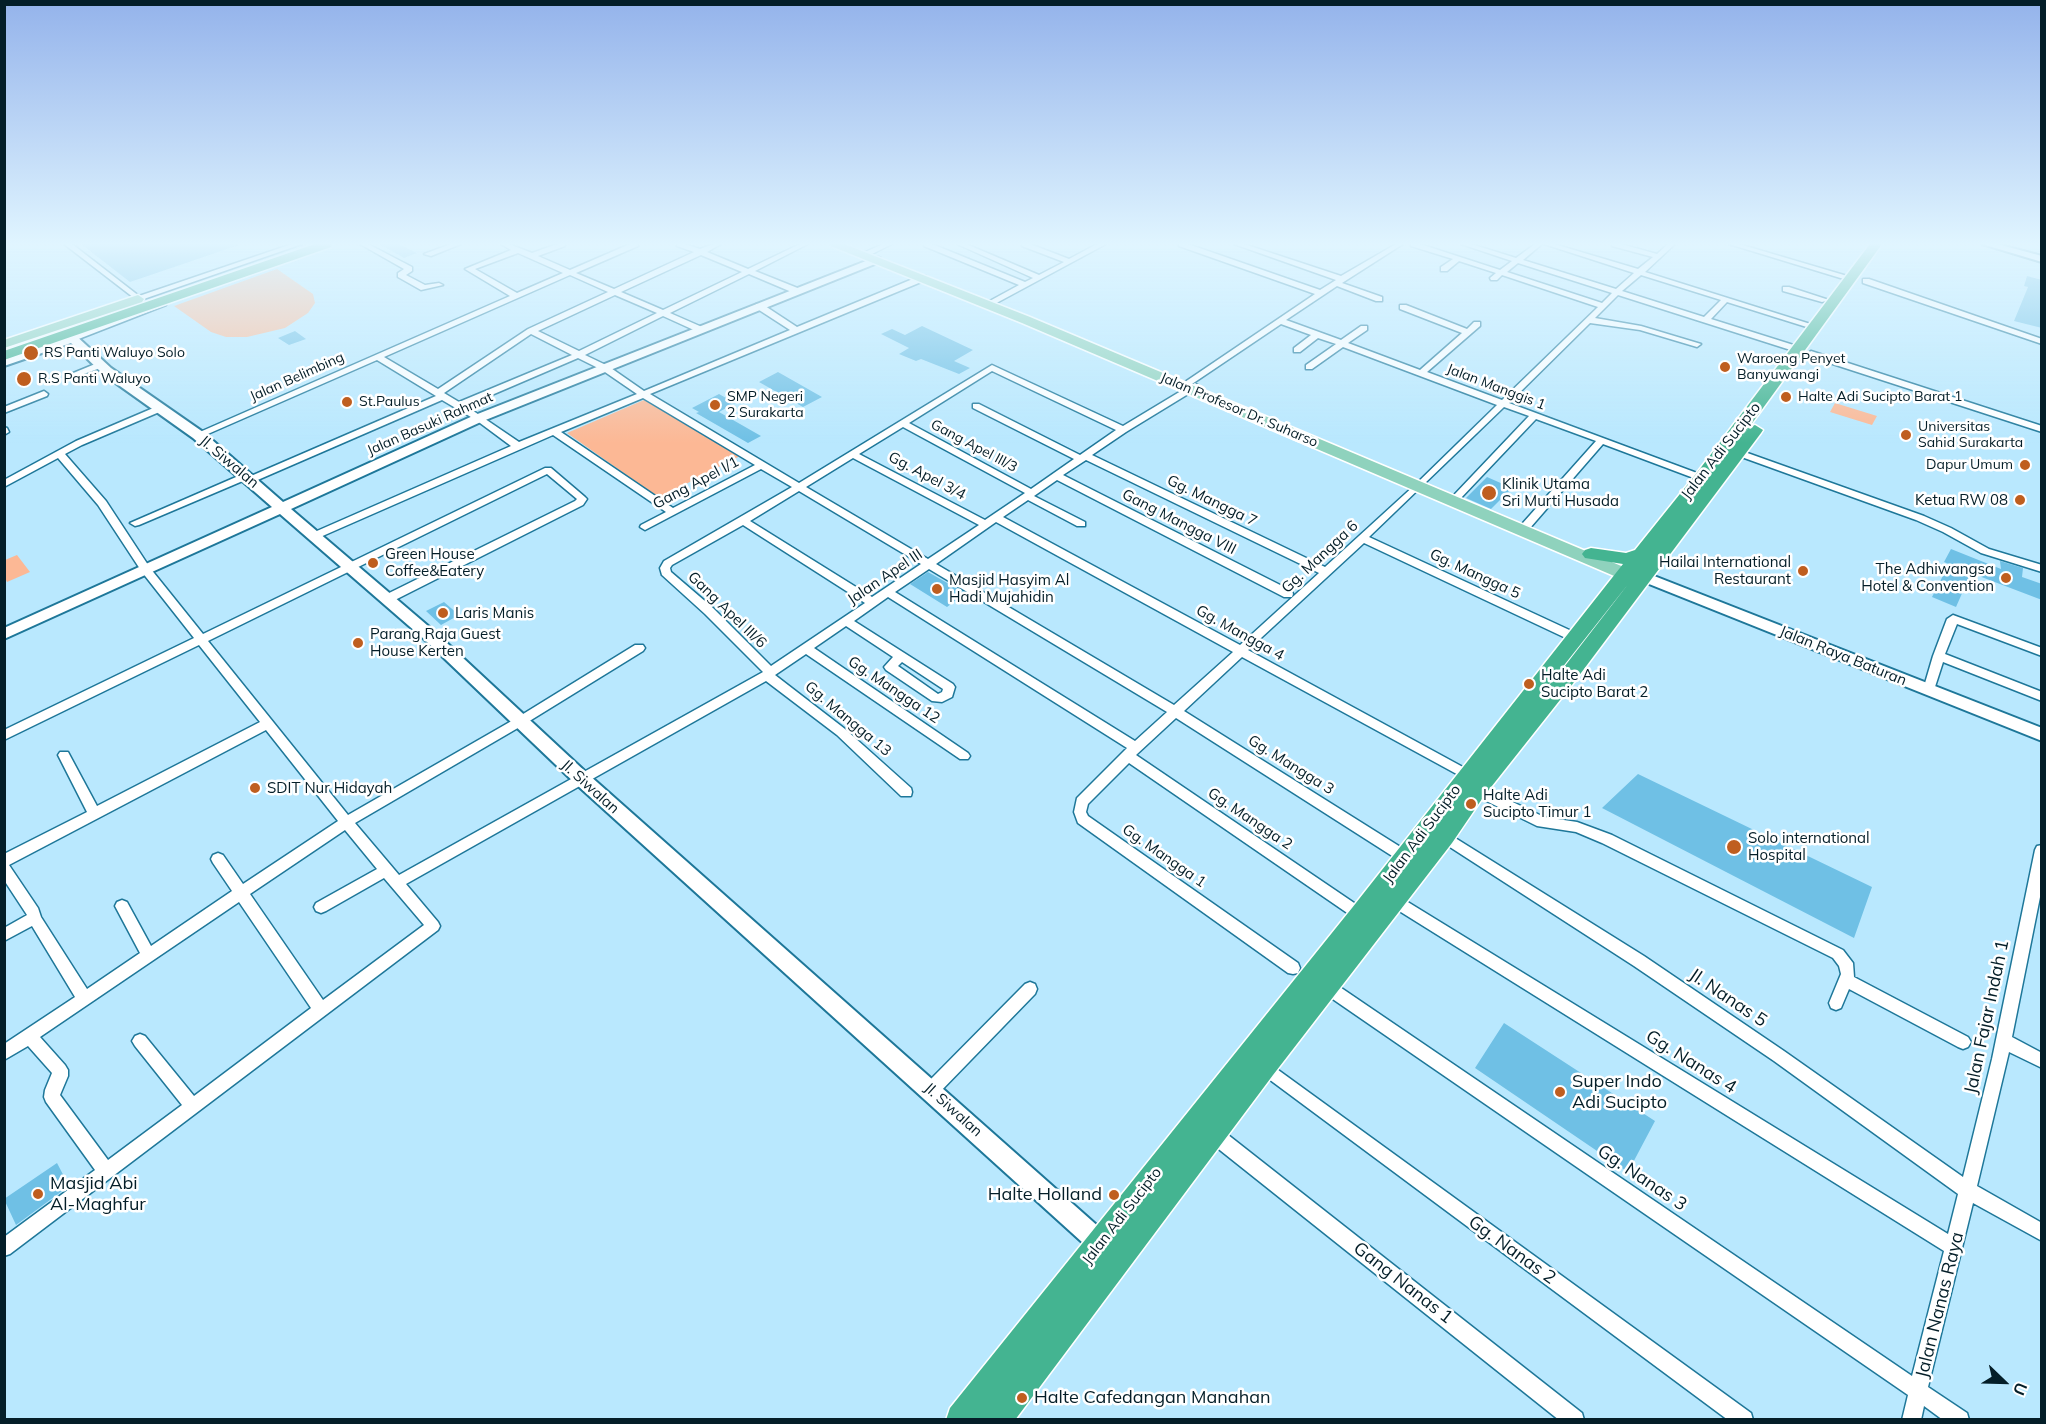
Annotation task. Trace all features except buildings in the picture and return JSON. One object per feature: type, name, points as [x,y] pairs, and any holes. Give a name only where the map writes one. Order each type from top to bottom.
[{"type":"highway","points":[[4,351],[106,310]]},
{"type":"highway","points":[[4,356],[70,336],[140,310]]},
{"type":"highway","name":"Jalan Adi Sucipto","points":[[962,1419],[1361,915],[1397,852],[1469,782],[1739,453],[1805,352],[1816,327],[1831,310]]},
{"type":"highway","name":"Jalan Adi Sucipto","points":[[1639,577],[1641,554],[1805,352],[1836,310]]},
{"type":"highway","points":[[1589,556],[1619,559],[1641,554]]},
{"type":"highway","points":[[1589,556],[1613,580],[1613,591]]},
{"type":"highway","name":"Jalan Adi Sucipto","points":[[994,1419],[1222,1139],[1451,841],[1469,782],[1575,638],[1613,591],[1639,577]]},
{"type":"main road","points":[[4,344],[101,310]]},
{"type":"main road","name":"Jalan Profesor Dr. Suharso","points":[[1007,310],[1639,577]]},
{"type":"main road","name":"Jalan Profesor Dr. Suharso","points":[[1420,484],[1526,526],[1589,556]]},
{"type":"street","points":[[4,363],[70,336],[144,310]]},
{"type":"street","name":"Jalan Belimbing","points":[[198,435],[484,310]]},
{"type":"street","points":[[135,522],[248,478],[440,395],[531,332],[574,310]]},
{"type":"street","points":[[660,310],[699,329]]},
{"type":"street","points":[[458,406],[578,355],[666,310]]},
{"type":"street","name":"Jalan Basuki Rahmat","points":[[4,634],[479,418],[747,310]]},
{"type":"street","points":[[766,310],[796,330]]},
{"type":"street","points":[[314,536],[518,446],[844,310]]},
{"type":"street","name":"Jalan Apel III","points":[[397,883],[769,674],[1296,310]]},
{"type":"street","points":[[1412,310],[1468,332]]},
{"type":"street","name":"Gg. Mangga 6","points":[[1132,752],[1420,484],[1599,310]]},
{"type":"street","points":[[1678,310],[2042,429]]},
{"type":"street","points":[[1706,319],[1715,310]]},
{"type":"street","points":[[1763,310],[1816,327]]},
{"type":"street","points":[[1952,310],[2040,339]]},
{"type":"street","points":[[1589,320],[1641,328],[1697,344]]},
{"type":"street","name":"Jalan Manggis 1","points":[[1281,321],[1702,478]]},
{"type":"street","points":[[1421,373],[1477,324]]},
{"type":"street","points":[[1309,367],[1364,328]]},
{"type":"street","name":"Gg. Mangga 3","points":[[531,332],[604,368],[643,394],[799,486],[928,566],[1175,711],[1397,852]]},
{"type":"street","points":[[1297,350],[1318,334]]},
{"type":"street","name":"Jl. Siwalan","points":[[70,336],[100,364],[198,435],[429,635],[582,780],[1101,1244]]},
{"type":"street","points":[[378,357],[479,418],[518,446]]},
{"type":"street","points":[[69,376],[100,364]]},
{"type":"street","points":[[870,601],[743,521],[992,368],[1123,430]]},
{"type":"street","points":[[4,410],[44,394]]},
{"type":"street","name":"Gg. Mangga 7","points":[[976,406],[1326,572]]},
{"type":"street","points":[[4,484],[59,453],[161,408]]},
{"type":"street","points":[[1457,497],[1534,416]]},
{"type":"street","name":"Gang Apel III/3","points":[[903,423],[1081,524]]},
{"type":"street","points":[[554,431],[673,512]]},
{"type":"street","points":[[1526,526],[1602,441]]},
{"type":"street","points":[[4,1248],[431,929],[432,924],[346,822],[146,570],[102,503],[59,453]]},
{"type":"street","points":[[1739,453],[1920,518],[1985,551],[2042,569]]},
{"type":"street","name":"Gg. Apel 3/4","points":[[853,454],[992,521]]},
{"type":"street","name":"Gang Apel I/1","points":[[645,527],[761,465]]},
{"type":"street","points":[[4,736],[548,470],[582,499],[579,503],[387,599]]},
{"type":"street","name":"Gang Mangga VIII","points":[[1057,476],[1288,594]]},
{"type":"street","name":"Gang Apel III/6","points":[[743,521],[672,560],[665,568],[666,573],[709,611],[769,674]]},
{"type":"street","name":"Gg. Mangga 4","points":[[992,521],[1240,650],[1542,822],[1577,827],[1607,839],[1833,951],[1846,963],[1846,980]]},
{"type":"street","name":"Gg. Mangga 5","points":[[1362,538],[1575,638]]},
{"type":"street","name":"Jalan Raya Baturan","points":[[1639,577],[2042,735]]},
{"type":"street","name":"Gg. Mangga 2","points":[[888,592],[1132,752],[1361,915]]},
{"type":"street","points":[[1929,690],[1953,620],[2042,651]]},
{"type":"street","points":[[846,621],[901,656],[949,687],[948,694],[942,698],[936,698],[890,667],[901,656]]},
{"type":"street","points":[[4,1053],[346,822],[519,722],[639,648]]},
{"type":"street","name":"Gg. Mangga 12","points":[[806,648],[964,756]]},
{"type":"street","points":[[1939,656],[2042,697]]},
{"type":"street","name":"Gg. Mangga 13","points":[[769,674],[841,732],[906,792]]},
{"type":"street","points":[[4,861],[268,723]]},
{"type":"street","name":"Gg. Mangga 1","points":[[1132,752],[1082,802],[1080,812],[1083,819],[1293,968]]},
{"type":"street","points":[[64,755],[95,815]]},
{"type":"street","name":"Jl. Nanas 5","points":[[1451,841],[1639,961],[1779,1056],[1969,1191],[2042,1233]]},
{"type":"street","name":"Jalan Fajar Indah 1","points":[[1969,1191],[2004,1041],[2042,850]]},
{"type":"street","points":[[218,860],[321,1010]]},
{"type":"street","points":[[4,868],[84,998]]},
{"type":"street","points":[[321,907],[386,870]]},
{"type":"street","name":"Gg. Nanas 4","points":[[1401,905],[1954,1247]]},
{"type":"street","points":[[122,906],[148,955]]},
{"type":"street","points":[[4,935],[34,918]]},
{"type":"street","points":[[1836,1003],[1846,980],[1963,1042]]},
{"type":"street","points":[[931,1090],[1030,989]]},
{"type":"street","name":"Gg. Nanas 3","points":[[1335,992],[1960,1419]]},
{"type":"street","points":[[29,1036],[60,1070],[52,1097],[106,1171]]},
{"type":"street","points":[[140,1041],[193,1106]]},
{"type":"street","points":[[2004,1041],[2042,1061]]},
{"type":"street","name":"Gg. Nanas 2","points":[[1272,1073],[1744,1419]]},
{"type":"street","name":"Gang Nanas 1","points":[[1222,1139],[1575,1419]]},
{"type":"street","name":"Jalan Nanas Raya","points":[[1911,1419],[1969,1191]]},
{"type":"shaded area","points":[[180,310],[310,310],[285,328],[247,337],[226,337],[211,332]]},
{"type":"shaded area","points":[[644,400],[740,456],[659,498],[567,433]]},
{"type":"shaded area","points":[[1835,403],[1877,416],[1872,425],[1830,412]]},
{"type":"shaded area","points":[[17,555],[30,572],[7,582],[5,560]]},
{"type":"place","name":"RS Panti Waluyo Solo","points":[[31,353]]},
{"type":"place","name":"Waroeng Penyet Banyuwangi","points":[[1725,367]]},
{"type":"place","name":"R.S Panti Waluyo","points":[[24,379]]},
{"type":"place","name":"Halte Adi Sucipto Barat 1","points":[[1786,397]]},
{"type":"place","name":"St.Paulus","points":[[347,402]]},
{"type":"place","name":"SMP Negeri 2 Surakarta","points":[[715,405]]},
{"type":"place","name":"Universitas Sahid Surakarta","points":[[1906,435]]},
{"type":"place","name":"Dapur Umum","points":[[2025,465]]},
{"type":"place","name":"Klinik Utama Sri Murti Husada","points":[[1489,493]]},
{"type":"place","name":"Ketua RW 08","points":[[2020,500]]},
{"type":"place","name":"Green House Coffee&Eatery","points":[[373,563]]},
{"type":"place","name":"Hailai International Restaurant","points":[[1803,571]]},
{"type":"place","name":"The Adhiwangsa Hotel & Convention","points":[[2006,578]]},
{"type":"place","name":"Masjid Hasyim Al Hadi Mujahidin","points":[[937,589]]},
{"type":"place","name":"Laris Manis","points":[[443,613]]},
{"type":"place","name":"Parang Raja Guest House Kerten","points":[[358,643]]},
{"type":"place","name":"Halte Adi Sucipto Barat 2","points":[[1529,684]]},
{"type":"place","name":"SDIT Nur Hidayah","points":[[255,788]]},
{"type":"place","name":"Halte Adi Sucipto Timur 1","points":[[1471,804]]},
{"type":"place","name":"Solo international Hospital","points":[[1734,847]]},
{"type":"place","name":"Super Indo Adi Sucipto","points":[[1560,1092]]},
{"type":"place","name":"Masjid Abi Al-Maghfur","points":[[38,1194]]},
{"type":"place","name":"Halte Holland","points":[[1114,1195]]},
{"type":"place","name":"Halte Cafedangan Manahan","points":[[1022,1398]]}]
